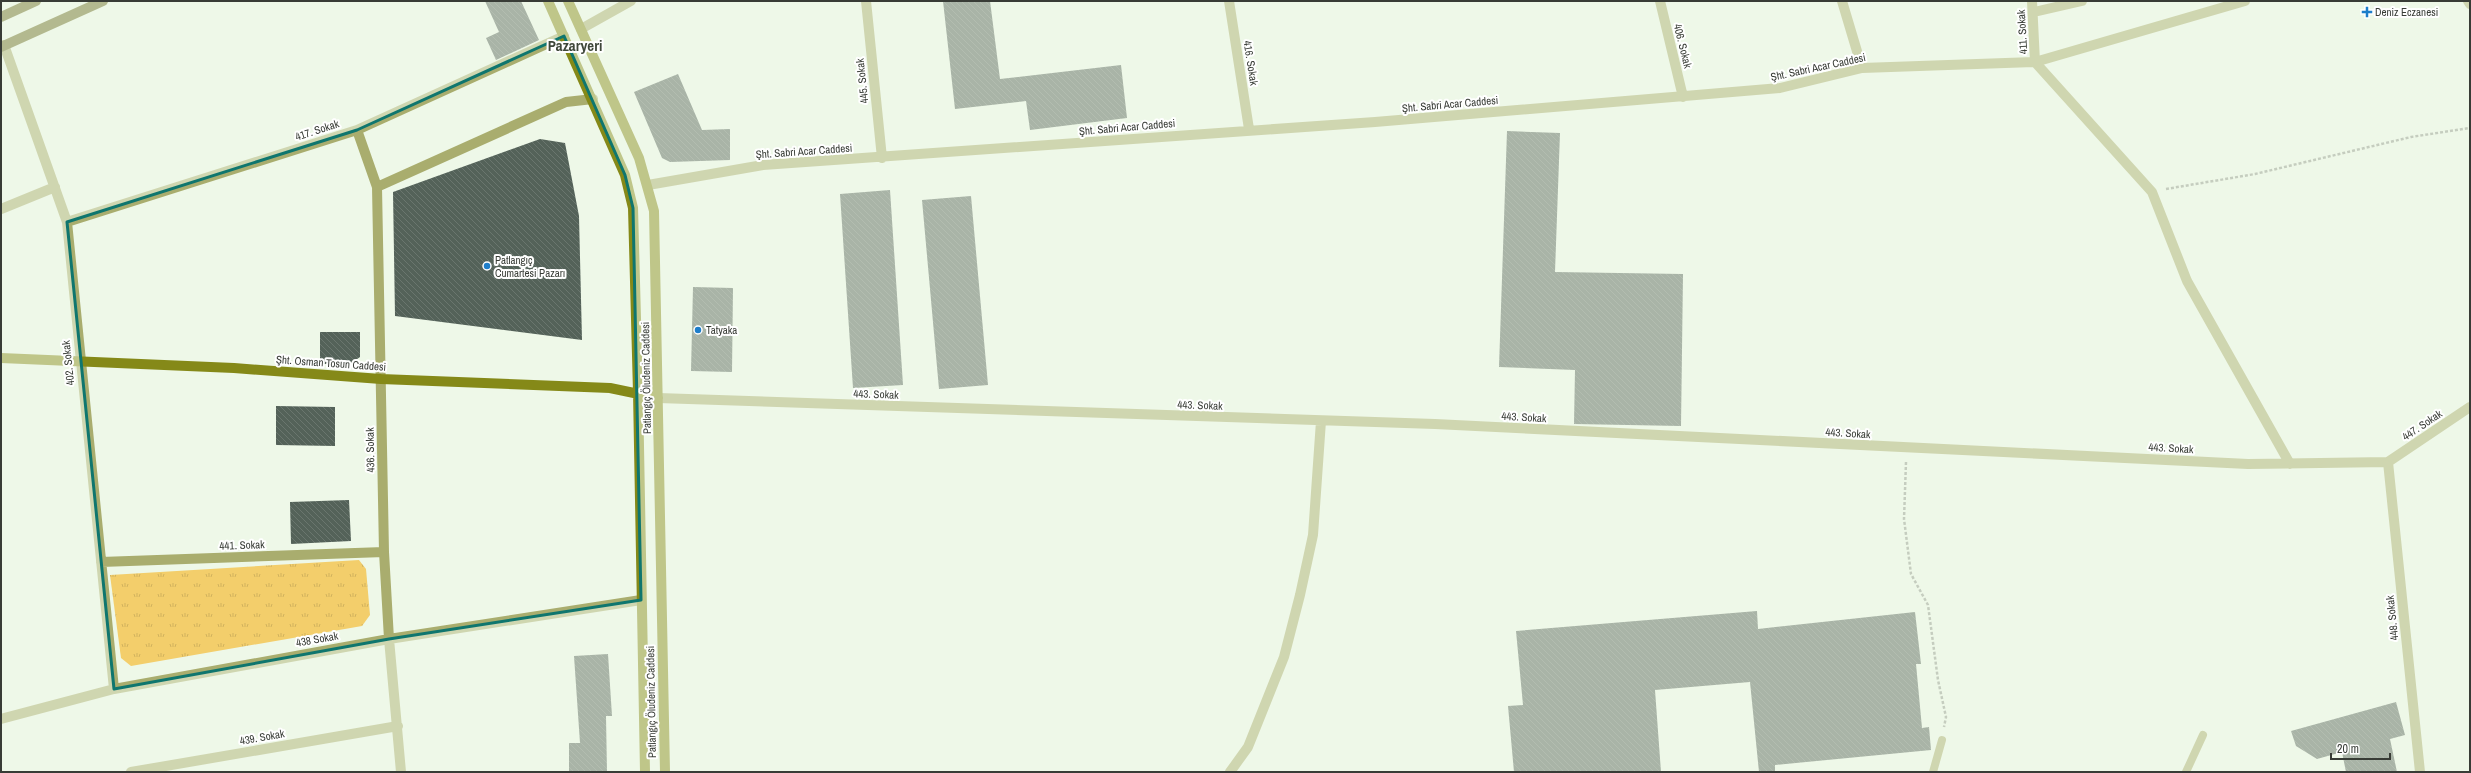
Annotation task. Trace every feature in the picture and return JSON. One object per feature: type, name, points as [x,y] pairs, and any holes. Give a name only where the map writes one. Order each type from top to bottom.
[{"type":"main road","points":[[1,17],[36,1]]},
{"type":"main road","points":[[3,46],[103,1]]},
{"type":"main road","name":"Patlangıç Öludeniz Caddesi","points":[[548,1],[624,175],[633,208],[645,772]]},
{"type":"main road","name":"Patlangıç Öludeniz Caddesi","points":[[568,1],[639,158],[648,185],[654,211],[656,233],[665,772]]},
{"type":"main road","name":"Şht. Osman Tosun Caddesi","points":[[1,358],[234,368],[381,379],[610,388],[638,392],[658,398]]},
{"type":"street","points":[[581,29],[631,1]]},
{"type":"street","name":"416. Sokak","points":[[1229,1],[1249,129]]},
{"type":"street","name":"406. Sokak","points":[[1660,1],[1683,97]]},
{"type":"street","points":[[1842,1],[1862,68]]},
{"type":"street","name":"411. Sokak","points":[[2032,1],[2034,12],[2035,62]]},
{"type":"street","points":[[2034,12],[2082,1]]},
{"type":"street","name":"Şht. Sabri Acar Caddesi","points":[[648,185],[763,165],[882,158],[1249,129],[1375,122],[1683,97],[1780,88],[1862,68],[2035,62],[2245,1]]},
{"type":"street","name":"445. Sokak","points":[[868,2],[882,158]]},
{"type":"street","name":"417. Sokak","points":[[67,222],[356,130],[564,36]]},
{"type":"street","name":"402. Sokak","points":[[3,46],[67,222],[114,689]]},
{"type":"street","points":[[2035,62],[2152,192],[2187,281],[2290,464]]},
{"type":"street","points":[[378,187],[566,102],[592,99]]},
{"type":"street","name":"436. Sokak","points":[[356,130],[378,187],[384,552],[388,639],[398,726],[401,772]]},
{"type":"street","points":[[1,209],[55,187]]},
{"type":"street","name":"443. Sokak","points":[[658,398],[1435,424],[2248,464],[2388,462]]},
{"type":"street","name":"447. Sokak","points":[[2388,462],[2470,407]]},
{"type":"street","points":[[1230,772],[1248,747],[1281,664],[1300,595],[1313,534],[1321,421]]},
{"type":"street","name":"448. Sokak","points":[[2388,462],[2420,772]]},
{"type":"street","name":"441. Sokak","points":[[101,562],[384,552]]},
{"type":"street","name":"438 Sokak","points":[[1,719],[114,689],[388,639],[641,600]]},
{"type":"street","name":"439. Sokak","points":[[131,772],[398,726]]},
{"type":"lane","points":[[2186,772],[2203,735]]},
{"type":"lane","points":[[1932,772],[1942,740]]},
{"type":"path","points":[[2152,192],[2255,174],[2411,137],[2470,128]]},
{"type":"path","points":[[1907,448],[1904,519],[1911,574],[1928,605],[1938,680],[1946,717],[1942,740]]},
{"type":"highlighted area","points":[[564,36],[625,175],[633,208],[641,600],[389,639],[114,689],[67,222],[357,130]]},
{"type":"green space","points":[[359,560],[366,569],[370,615],[362,626],[131,666],[121,658],[110,575]]},
{"type":"building","points":[[485,1],[521,1],[539,40],[496,60],[486,38],[499,32]]},
{"type":"building","points":[[943,1],[990,1],[1000,79],[1121,65],[1127,118],[1030,130],[1026,101],[955,109]]},
{"type":"building","points":[[678,74],[702,130],[730,129],[730,160],[670,162],[662,158],[634,92]]},
{"type":"building","points":[[1507,131],[1560,133],[1555,272],[1683,274],[1681,426],[1574,424],[1575,370],[1499,367]]},
{"type":"building","name":"Patlangıç Cumartesi Pazarı","points":[[540,139],[565,143],[579,216],[582,340],[395,316],[393,192]]},
{"type":"building","points":[[890,190],[903,385],[853,388],[840,194]]},
{"type":"building","points":[[971,196],[988,385],[939,389],[922,200]]},
{"type":"building","points":[[693,287],[733,288],[732,372],[691,371]]},
{"type":"building","points":[[320,332],[360,332],[360,357],[350,364],[320,364]]},
{"type":"building","points":[[276,406],[335,407],[335,446],[276,445]]},
{"type":"building","points":[[349,500],[351,541],[291,544],[290,502]]},
{"type":"building","points":[[1757,611],[1758,629],[1915,612],[1921,664],[1916,664],[1922,728],[1929,727],[1931,750],[1775,765],[1775,772],[1759,772],[1750,682],[1655,690],[1661,772],[1514,772],[1508,706],[1523,705],[1516,631]]},
{"type":"building","points":[[608,654],[612,716],[606,716],[607,772],[569,772],[569,743],[580,743],[574,656]]},
{"type":"building","points":[[2396,702],[2405,735],[2390,739],[2397,772],[2346,772],[2342,752],[2317,759],[2296,746],[2291,731]]},
{"type":"place","name":"Deniz Eczanesi","points":[[2367,12]]},
{"type":"place","name":"Patlangıç Cumartesi Pazarı","points":[[487,266]]},
{"type":"place","name":"Tatyaka","points":[[698,330]]},
{"type":"district","name":"Pazaryeri","points":[[575,45]]}]
